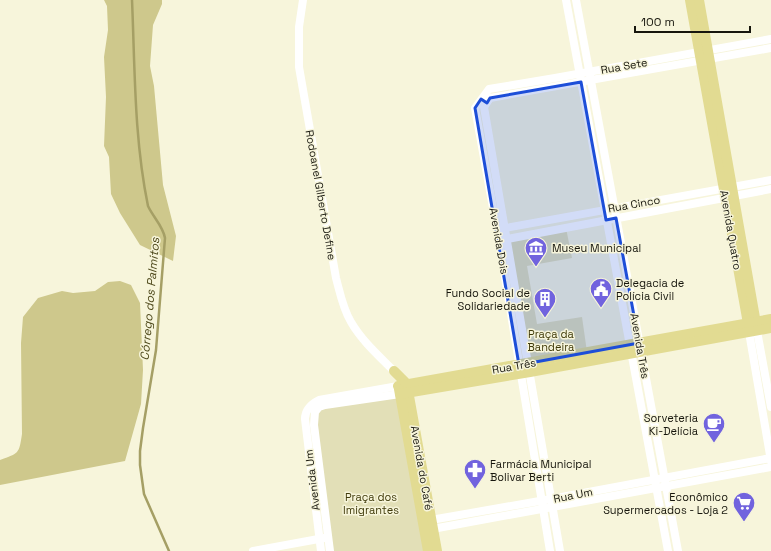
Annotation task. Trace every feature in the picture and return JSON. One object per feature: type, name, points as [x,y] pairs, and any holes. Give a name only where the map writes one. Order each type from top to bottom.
[{"type":"main road","name":"Avenida Quatro","points":[[690,0],[697,16],[753,327]]},
{"type":"main road","name":"Avenida Quatro","points":[[697,16],[699,0]]},
{"type":"main road","name":"Rua Três","points":[[753,327],[771,319]]},
{"type":"main road","name":"Rua Três","points":[[403,389],[524,369],[753,327],[771,328]]},
{"type":"main road","name":"Rodoanel Gilberto Define","points":[[394,371],[403,389]]},
{"type":"main road","name":"Avenida do Café","points":[[403,389],[428,525],[437,551]]},
{"type":"main road","name":"Avenida do Café","points":[[428,525],[428,551]]},
{"type":"street","name":"Rodoanel Gilberto Define","points":[[304,0],[299,27],[299,67],[336,278],[341,297],[351,322],[367,344],[394,371]]},
{"type":"street","name":"Avenida Três","points":[[566,0],[606,220],[665,482],[678,551]]},
{"type":"street","name":"Avenida Três","points":[[576,0],[616,218],[656,483],[668,551]]},
{"type":"street","name":"Rua Sete","points":[[484,101],[490,98],[629,74],[704,56],[743,44],[771,39]]},
{"type":"street","points":[[743,44],[746,53]]},
{"type":"street","name":"Rua Sete","points":[[484,101],[489,89],[627,65],[704,56],[746,53],[771,48]]},
{"type":"street","points":[[627,65],[629,74]]},
{"type":"street","points":[[541,80],[543,89]]},
{"type":"street","points":[[513,85],[514,94]]},
{"type":"street","name":"Avenida Dois","points":[[484,101],[501,229],[524,369],[542,505],[550,551]]},
{"type":"street","name":"Rua Cinco","points":[[503,240],[616,218],[728,192],[771,180]]},
{"type":"street","name":"Rua Cinco","points":[[501,229],[614,208],[728,192],[771,189]]},
{"type":"street","name":"Avenida Quatro","points":[[753,327],[771,407]]},
{"type":"street","name":"Avenida Quatro","points":[[753,327],[771,461]]},
{"type":"street","name":"Avenida Dois","points":[[524,369],[552,504],[560,551]]},
{"type":"street","name":"Rua Três","points":[[311,410],[319,400],[403,389]]},
{"type":"street","name":"Avenida Um","points":[[320,550],[305,419],[306,413],[311,410],[330,549]]},
{"type":"street","name":"Rua Um","points":[[428,525],[552,504],[771,461]]},
{"type":"street","points":[[253,551],[329,538]]},
{"type":"street","points":[[311,551],[330,549]]},
{"type":"highlighted area","points":[[581,82],[606,220],[616,218],[639,343],[519,365],[475,108],[481,99],[487,103],[490,98]]},
{"type":"green space","name":"Praça da Bandeira","points":[[566,228],[572,258],[527,266],[537,324],[582,317],[587,352],[527,363],[507,239]]},
{"type":"green space","name":"Praça dos Imigrantes","points":[[399,395],[426,551],[331,551],[316,410]]},
{"type":"shaded area","points":[[104,0],[162,0],[162,4],[153,25],[150,66],[154,86],[163,185],[176,236],[173,261],[140,245],[120,213],[111,194],[109,157],[104,146],[106,97],[104,57],[108,30],[107,6]]},
{"type":"shaded area","points":[[120,281],[131,285],[140,303],[143,370],[141,404],[125,461],[0,485],[0,460],[17,452],[20,446],[22,434],[21,343],[23,317],[38,298],[62,291],[73,293],[95,291],[108,282]]},
{"type":"waterway","name":"Córrego dos Palmitos","points":[[132,0],[136,103],[143,180],[148,206],[162,229],[165,238],[156,350],[143,428],[140,465],[144,494],[169,551]]},
{"type":"place","name":"Museu Municipal","points":[[536,268]]},
{"type":"place","name":"Delegacia de Polícia Civil","points":[[601,308]]},
{"type":"place","name":"Fundo Social de Solidariedade","points":[[545,318]]},
{"type":"place","name":"Sorveteria Ki-Delícia","points":[[714,444]]},
{"type":"place","name":"Farmácia Municipal Bolivar Berti","points":[[475,490]]},
{"type":"place","name":"Econômico Supermercados - Loja 2","points":[[744,522]]}]
